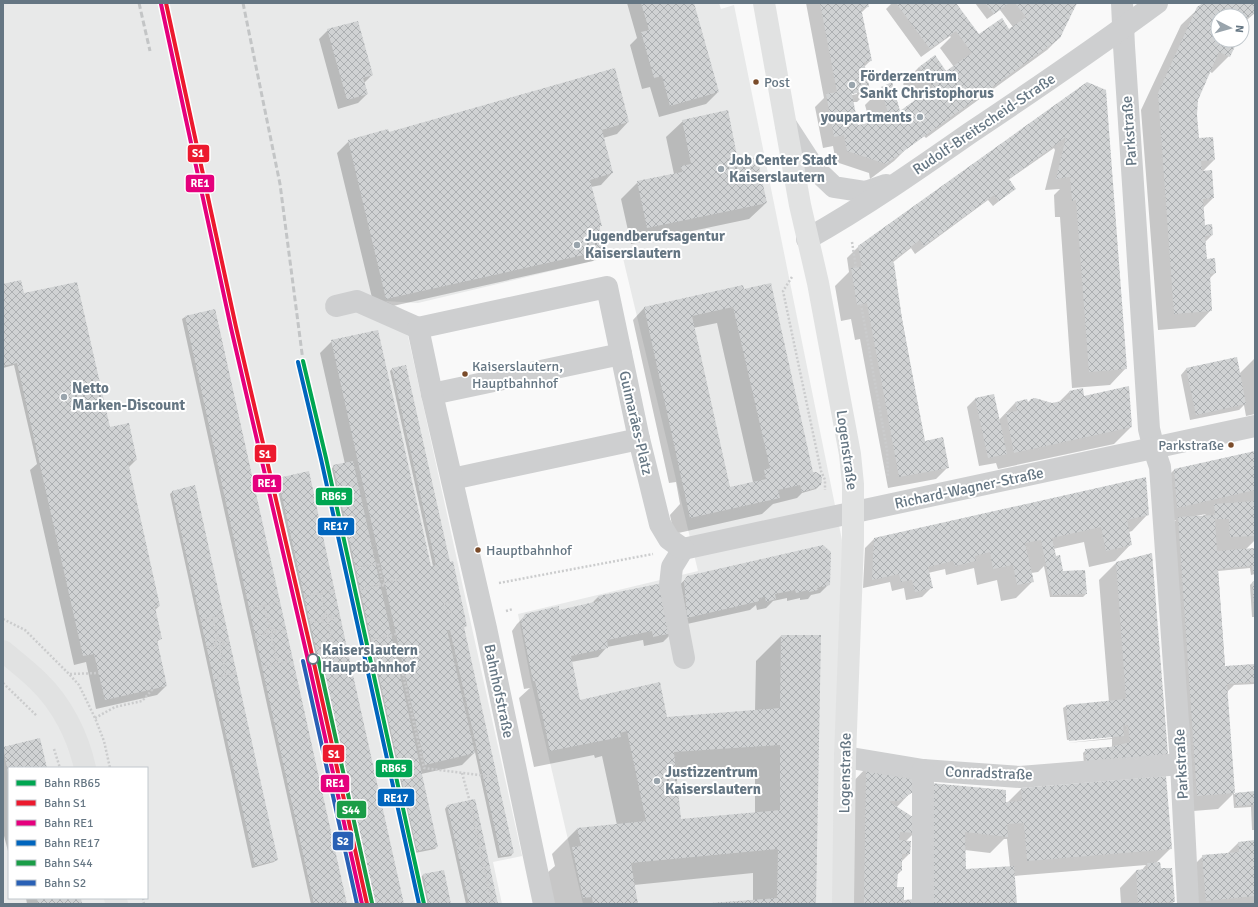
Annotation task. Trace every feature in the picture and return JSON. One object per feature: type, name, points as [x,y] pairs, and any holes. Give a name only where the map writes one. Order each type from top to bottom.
[{"type":"main road","name":"Logenstraße","points":[[764,3],[807,239],[818,283],[850,454],[853,484],[845,757],[843,904]]},
{"type":"main road","points":[[3,651],[38,681],[60,708],[79,745],[85,767]]},
{"type":"street","name":"Parkstraße","points":[[1122,3],[1149,429],[1160,467],[1181,764],[1188,904]]},
{"type":"street","name":"Rudolf-Breitscheid-Straße","points":[[807,239],[846,218],[904,179],[1157,3]]},
{"type":"street","points":[[786,125],[814,168],[834,187],[866,192],[904,179]]},
{"type":"street","name":"Guimarães-Platz","points":[[418,328],[607,288],[639,439],[660,524],[669,539],[683,549]]},
{"type":"street","points":[[336,306],[357,301],[418,328],[452,478],[639,439]]},
{"type":"street","points":[[434,400],[622,360]]},
{"type":"street","name":"Richard-Wagner-Straße","points":[[683,549],[853,514],[1255,426]]},
{"type":"street","name":"Bahnhofstraße","points":[[452,478],[544,904]]},
{"type":"street","points":[[683,549],[672,568],[670,585],[684,658]]},
{"type":"street","name":"Conradstraße","points":[[845,757],[923,770],[1020,777],[1181,764]]},
{"type":"street","points":[[922,904],[923,770]]},
{"type":"path","points":[[852,242],[856,268]]},
{"type":"path","points":[[792,278],[783,291],[825,480],[825,490]]},
{"type":"path","points":[[861,304],[887,450],[888,477]]},
{"type":"path","points":[[476,587],[653,554]]},
{"type":"path","points":[[355,568],[378,563],[382,580]]},
{"type":"path","points":[[378,586],[380,584],[400,579],[400,582]]},
{"type":"path","points":[[360,590],[385,585]]},
{"type":"path","points":[[304,596],[335,590]]},
{"type":"path","points":[[321,593],[326,616]]},
{"type":"path","points":[[249,609],[280,602]]},
{"type":"path","points":[[444,604],[451,602]]},
{"type":"path","points":[[264,605],[270,629]]},
{"type":"path","points":[[506,611],[513,609]]},
{"type":"path","points":[[446,613],[453,611]]},
{"type":"path","points":[[201,620],[224,615]]},
{"type":"path","points":[[323,624],[322,617],[331,615],[332,621]]},
{"type":"path","points":[[310,623],[340,616]]},
{"type":"path","points":[[213,617],[218,640]]},
{"type":"path","points":[[328,622],[334,651]]},
{"type":"path","points":[[267,636],[265,630],[274,628],[275,634]]},
{"type":"path","points":[[255,636],[286,629]]},
{"type":"path","points":[[371,640],[396,634]]},
{"type":"path","points":[[271,635],[278,664]]},
{"type":"path","points":[[215,648],[214,641],[222,639],[224,646]]},
{"type":"path","points":[[207,647],[230,642]]},
{"type":"path","points":[[220,647],[226,675]]},
{"type":"path","points":[[318,655],[347,648]]},
{"type":"path","points":[[262,667],[293,660]]},
{"type":"path","points":[[402,670],[424,768],[518,779]]},
{"type":"path","points":[[213,678],[237,673]]},
{"type":"path","points":[[69,674],[99,674]]},
{"type":"path","points":[[95,718],[115,706],[142,701],[152,690],[151,681]]},
{"type":"path","points":[[3,683],[41,721]]},
{"type":"path","points":[[53,743],[60,767]]},
{"type":"path","points":[[462,773],[471,806],[492,904]]},
{"type":"shaded area","points":[[3,3],[719,3],[721,9],[734,5],[843,545],[837,904],[583,904],[531,681],[518,614],[698,571],[622,254],[418,303],[385,301],[402,309],[522,856],[493,862],[502,904],[3,904]]},
{"type":"building","points":[[641,3],[694,3],[719,92],[670,106],[662,76],[654,78],[641,32],[649,30]]},
{"type":"building","points":[[820,3],[868,3],[869,7],[861,8],[872,61],[864,62],[870,90],[852,94],[858,125],[889,117],[881,87],[892,82],[900,111],[933,87],[919,67],[935,55],[946,71],[972,53],[956,31],[930,49],[896,3],[956,3],[979,34],[1002,18],[1009,29],[1026,17],[1015,3],[1077,3],[1060,38],[886,164],[847,151],[844,135],[834,137],[826,94],[837,92]]},
{"type":"building","points":[[985,3],[1009,3],[994,14]]},
{"type":"building","points":[[1203,3],[1255,3],[1255,12],[1250,16],[1250,8],[1210,8],[1210,48],[1234,48],[1230,57],[1219,52],[1198,100],[1197,115],[1199,138],[1213,137],[1215,160],[1201,161],[1202,171],[1212,170],[1214,198],[1203,199],[1205,225],[1212,224],[1213,235],[1205,236],[1207,259],[1215,258],[1216,273],[1210,274],[1212,311],[1174,314],[1158,93],[1197,7]]},
{"type":"building","points":[[358,21],[373,75],[363,78],[368,94],[347,100],[327,29]]},
{"type":"building","points":[[615,68],[629,122],[602,130],[613,173],[590,180],[602,226],[599,226],[606,250],[386,299],[348,140],[388,129],[389,132]]},
{"type":"building","points":[[1087,82],[1106,90],[1127,369],[1089,372],[1076,200],[1072,201],[1070,177],[1056,179],[1066,137],[1009,179],[1016,189],[999,201],[994,195],[924,246],[920,240],[892,261],[894,263],[902,319],[925,441],[943,437],[949,468],[899,477],[867,303],[857,305],[851,268],[862,267],[858,246]]},
{"type":"building","name":"Job Center Stadt Kaiserslautern","points":[[728,110],[738,161],[757,157],[767,203],[647,228],[637,181],[682,172],[681,166],[691,164],[682,120]]},
{"type":"building","points":[[21,280],[24,293],[77,282],[110,427],[129,423],[137,460],[128,462],[160,606],[155,607],[162,639],[157,640],[167,686],[105,700],[94,654],[83,656],[17,363],[3,366],[3,284]]},
{"type":"building","points":[[771,283],[813,472],[821,475],[821,485],[802,492],[800,485],[778,490],[780,498],[690,518],[644,307],[743,285],[744,289]],"holes":[[[733,307],[770,468],[764,470],[766,479],[730,487],[692,316]]]},
{"type":"building","points":[[215,309],[347,904],[314,904],[185,316]]},
{"type":"building","points":[[378,330],[431,566],[436,565],[392,368],[406,365],[450,562],[453,561],[467,626],[464,627],[514,853],[501,856],[450,630],[447,630],[475,753],[425,765],[331,340]]},
{"type":"building","points":[[1237,357],[1246,404],[1196,415],[1186,368]]},
{"type":"building","points":[[1129,386],[1132,427],[1014,453],[1006,413],[1017,411],[1015,402],[1027,399],[1028,402],[1035,398],[1052,403],[1071,399],[1069,391],[1083,388],[1084,396]]},
{"type":"building","points":[[994,394],[1007,454],[988,458],[975,398]]},
{"type":"building","points":[[1255,451],[1255,490],[1177,508],[1174,469]]},
{"type":"building","points":[[353,461],[438,847],[417,851],[333,465]]},
{"type":"building","points":[[309,471],[404,904],[373,904],[278,478]]},
{"type":"building","points":[[1146,477],[1149,515],[1127,520],[1132,545],[1106,551],[1101,527],[1052,538],[1056,556],[1060,555],[1063,571],[1085,570],[1087,594],[1052,595],[1041,540],[1025,543],[1034,582],[1017,585],[1013,565],[993,569],[990,552],[975,556],[976,561],[955,566],[953,561],[928,567],[933,588],[915,592],[912,580],[901,582],[899,574],[872,580],[874,538]]},
{"type":"building","points":[[195,485],[278,860],[255,866],[172,491]]},
{"type":"building","points":[[1255,501],[1255,536],[1230,537],[1229,519],[1215,519],[1217,551],[1255,548],[1255,572],[1253,572],[1252,566],[1218,569],[1225,666],[1255,664],[1255,682],[1227,684],[1235,793],[1197,796],[1178,517],[1215,515],[1214,504]]},
{"type":"building","points":[[823,545],[831,552],[830,585],[817,588],[818,590],[809,592],[808,590],[796,593],[795,590],[775,594],[776,599],[766,602],[765,597],[759,598],[760,601],[687,618],[684,581],[687,576]]},
{"type":"building","points":[[1152,553],[1168,755],[1086,762],[1085,749],[1110,747],[1130,742],[1128,725],[1123,725],[1124,736],[1069,741],[1066,705],[1126,699],[1116,562]]},
{"type":"building","points":[[1255,581],[1255,605],[1254,605],[1252,582]]},
{"type":"building","name":"Justizzentrum Kaiserslautern","points":[[663,583],[673,633],[653,637],[652,631],[607,640],[608,648],[571,656],[580,700],[660,682],[667,717],[780,708],[781,635],[821,635],[816,904],[711,904],[777,898],[778,849],[631,863],[638,904],[593,904],[592,897],[583,898],[572,847],[581,846],[577,828],[646,821],[627,731],[620,733],[621,737],[550,751],[535,681],[533,681],[521,622],[525,614],[559,606],[559,610],[599,601],[598,596]],"holes":[[[780,745],[780,810],[681,819],[674,752]]]},
{"type":"building","points":[[40,738],[47,767],[8,767],[8,773],[3,747]]},
{"type":"building","points":[[866,767],[914,776],[913,792],[899,801],[888,801],[916,819],[916,833],[900,832],[899,840],[911,841],[910,854],[902,854],[902,871],[898,871],[897,887],[904,887],[904,900],[915,899],[915,904],[864,904]]},
{"type":"building","points":[[1166,776],[1172,849],[1027,861],[1024,823],[1007,824],[1008,837],[965,832],[966,869],[1014,866],[1017,904],[929,904],[930,783],[1006,790],[1006,802],[1022,801],[1021,788]]},
{"type":"building","points":[[1255,791],[1255,805],[1236,806],[1235,793]]},
{"type":"building","points":[[475,799],[498,904],[469,904],[447,805]]},
{"type":"building","points":[[1255,840],[1255,896],[1206,901],[1202,855],[1239,852],[1238,842]]},
{"type":"building","points":[[1160,862],[1161,868],[1172,868],[1175,902],[1138,904],[1136,870],[1148,869],[1147,863]]},
{"type":"building","points":[[444,870],[451,904],[429,904],[423,874]]},
{"type":"building","points":[[37,899],[81,899],[82,904],[38,904]]},
{"type":"railway","points":[[139,3],[150,51]]},
{"type":"railway","points":[[243,3],[280,184],[303,361]]},
{"type":"rail line","name":"S1","points":[[166,3],[236,327],[313,659],[367,904]]},
{"type":"rail line","name":"RE1","points":[[161,4],[231,328],[308,660],[362,904]]},
{"type":"rail line","name":"RB65","points":[[303,361],[326,458],[424,904]]},
{"type":"rail line","name":"RE17","points":[[298,362],[321,459],[419,904]]},
{"type":"rail line","name":"S44","points":[[318,658],[372,903]]},
{"type":"rail line","name":"S2","points":[[303,661],[357,904]]},
{"type":"place","name":"Post","points":[[756,82]]},
{"type":"place","name":"Förderzentrum Sankt Christophorus","points":[[852,85]]},
{"type":"place","name":"youpartments","points":[[920,117]]},
{"type":"place","name":"Job Center Stadt Kaiserslautern","points":[[721,169]]},
{"type":"place","name":"Jugendberufsagentur Kaiserslautern","points":[[577,245]]},
{"type":"place","name":"Kaiserslautern, Hauptbahnhof","points":[[465,374]]},
{"type":"place","name":"Netto Marken-Discount","points":[[64,397]]},
{"type":"place","name":"Parkstraße","points":[[1231,445]]},
{"type":"place","name":"Hauptbahnhof","points":[[478,550]]},
{"type":"place","name":"Kaiserslautern Hauptbahnhof","points":[[313,659]]},
{"type":"place","name":"Justizzentrum Kaiserslautern","points":[[657,781]]}]
